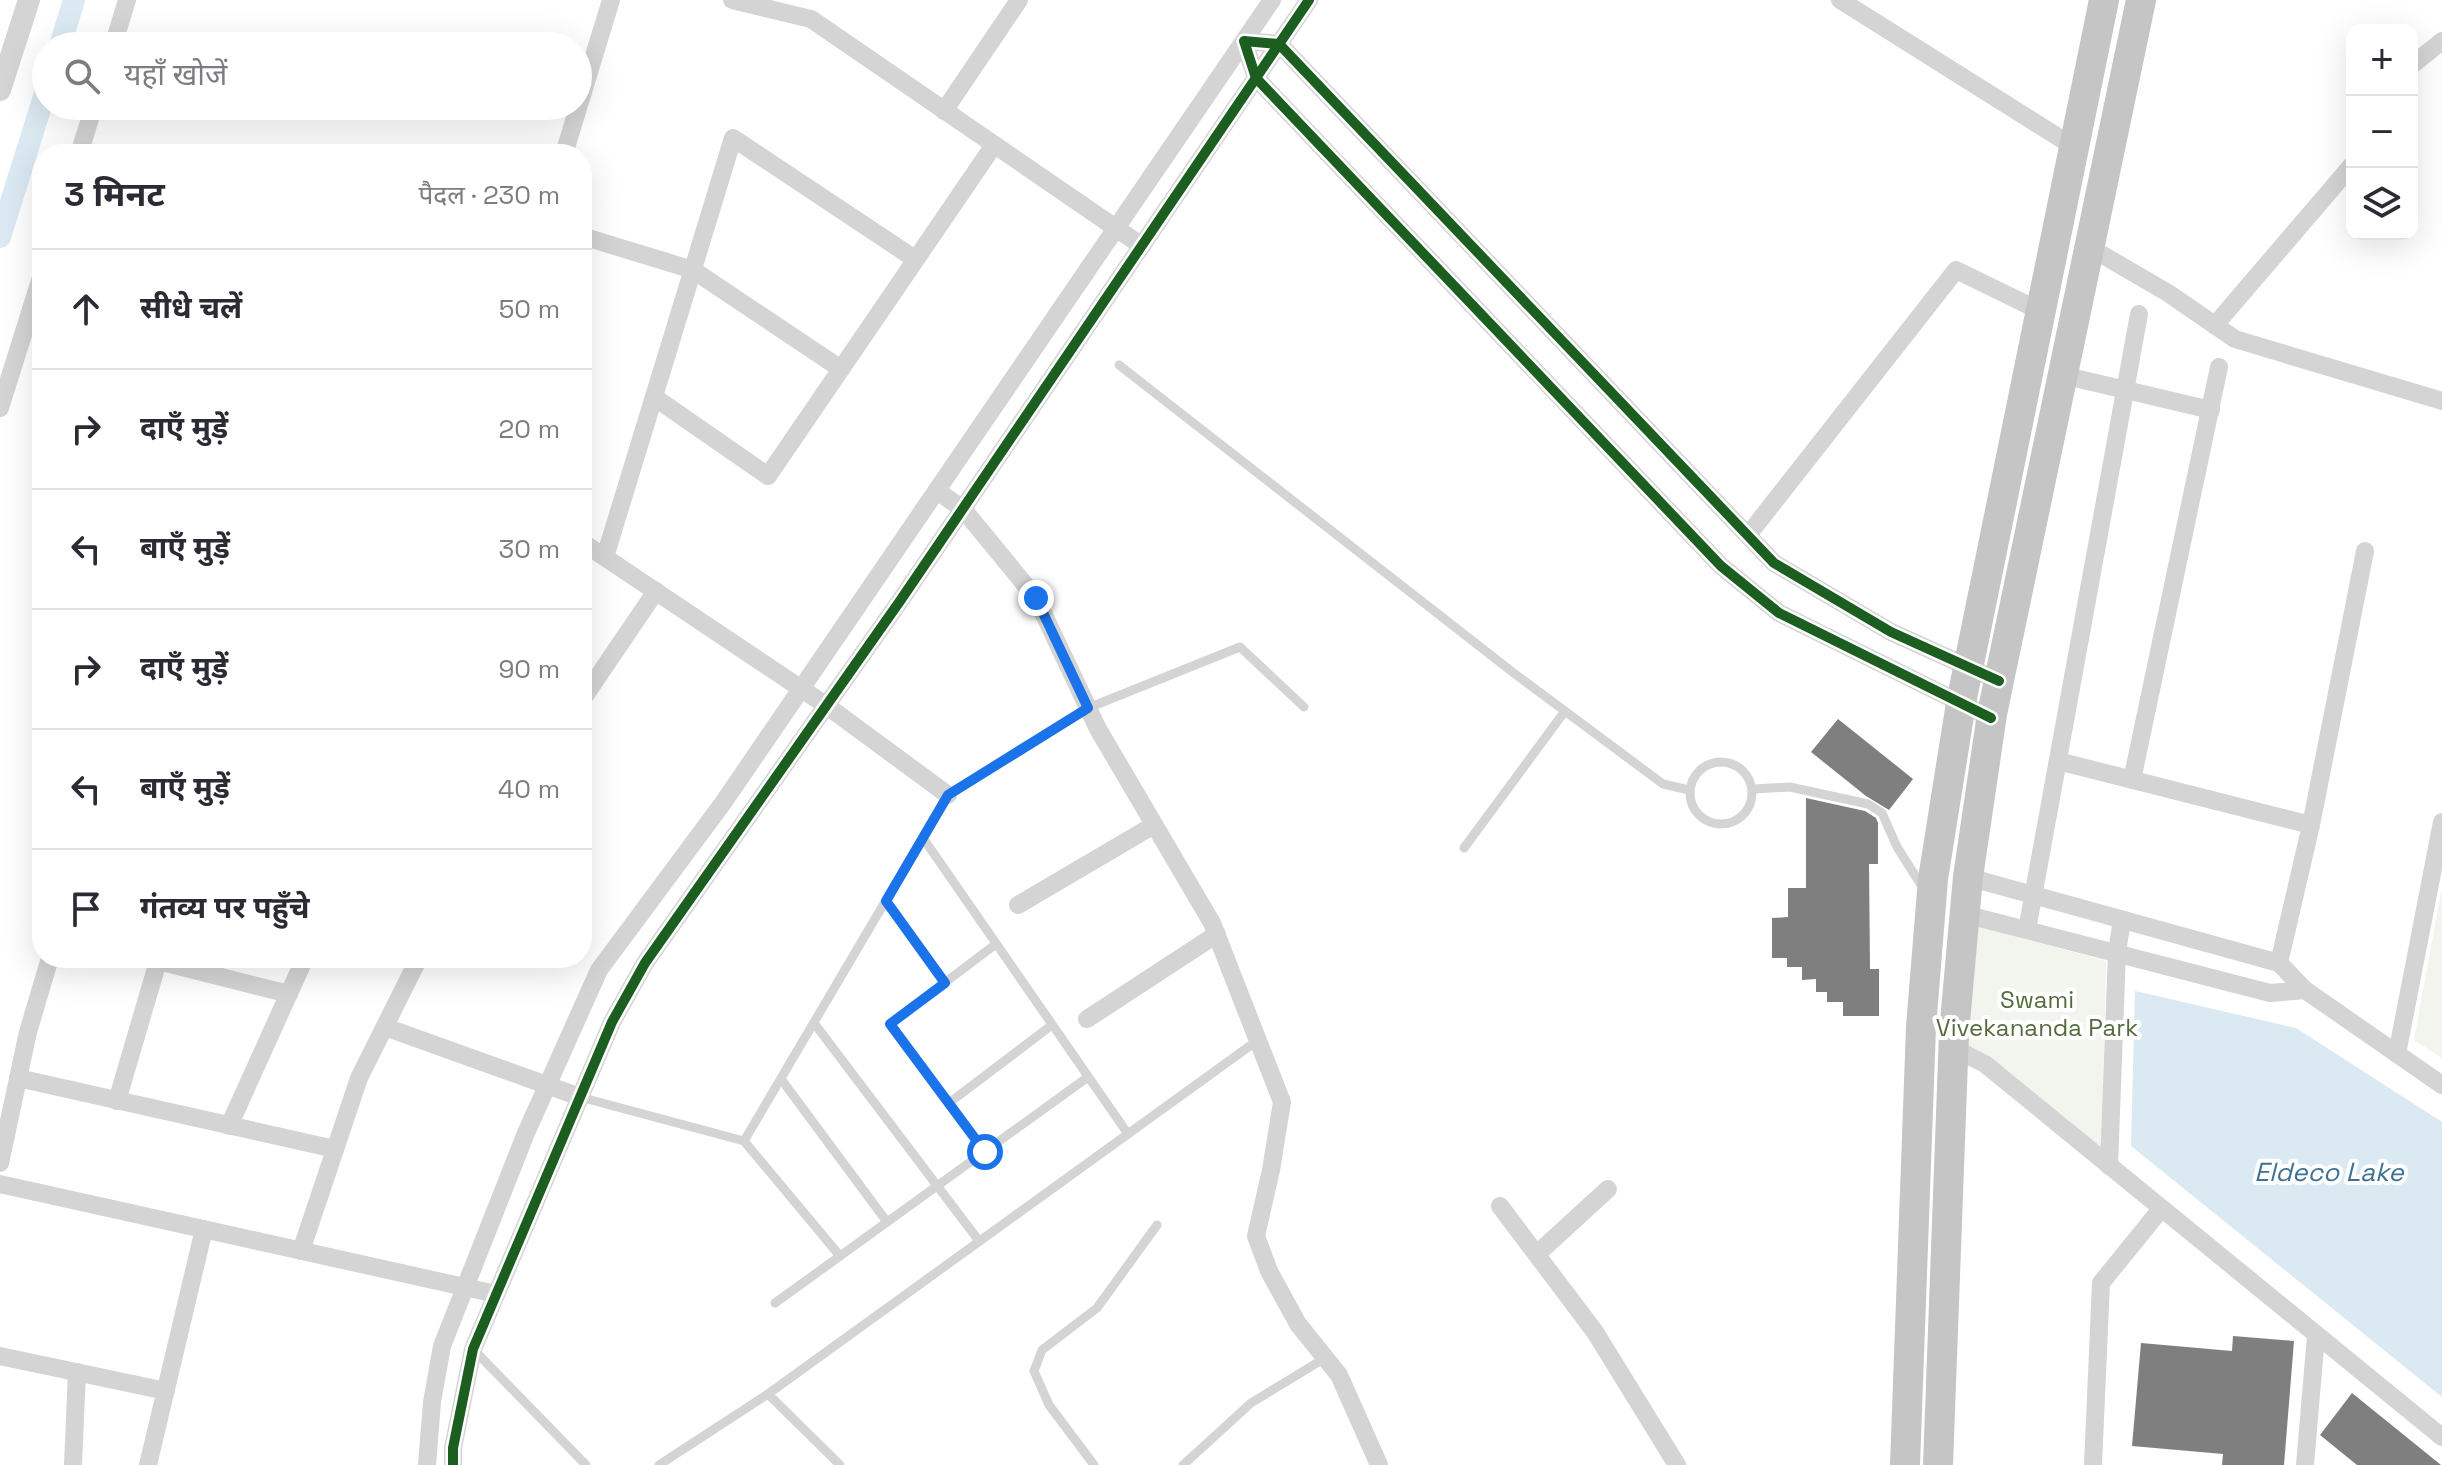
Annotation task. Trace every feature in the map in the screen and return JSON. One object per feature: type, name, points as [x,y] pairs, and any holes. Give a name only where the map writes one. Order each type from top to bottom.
[{"type":"highway","points":[[1905,1465],[1921,1027],[1931,901],[1961,703],[2104,0]]},
{"type":"highway","points":[[1938,1465],[1953,1048],[1968,877],[1991,718],[2141,0]]},
{"type":"street","points":[[0,90],[29,0]]},
{"type":"street","points":[[117,32],[127,0]]},
{"type":"street","points":[[592,58],[609,0]]},
{"type":"street","points":[[732,0],[787,6],[811,19],[1142,246]]},
{"type":"street","points":[[944,111],[1019,0]]},
{"type":"street","points":[[427,1465],[432,1402],[442,1346],[547,1085],[599,970],[723,803],[1272,0]]},
{"type":"street","points":[[453,1465],[453,1448],[473,1349],[612,1022],[645,963],[963,509],[1309,0]]},
{"type":"street","points":[[1840,0],[2074,147]]},
{"type":"street","points":[[1244,41],[1279,44],[1774,563],[1891,632],[1999,681]]},
{"type":"street","points":[[1244,41],[1256,78],[1721,566],[1779,613],[1991,718]]},
{"type":"street","points":[[2418,60],[2442,41]]},
{"type":"street","points":[[82,144],[90,120]]},
{"type":"street","points":[[567,144],[574,120]]},
{"type":"street","points":[[605,557],[733,138],[915,259]]},
{"type":"street","points":[[654,397],[768,476],[994,145]]},
{"type":"street","points":[[2215,325],[2349,168]]},
{"type":"street","points":[[592,239],[693,270],[841,369]]},
{"type":"street","points":[[2089,247],[2168,293],[2235,339],[2441,398]]},
{"type":"street","points":[[1748,535],[1956,270],[2040,311]]},
{"type":"street","points":[[0,408],[32,306]]},
{"type":"street","points":[[2027,930],[2139,314]]},
{"type":"street","points":[[2132,780],[2219,367]]},
{"type":"street","points":[[2062,375],[2211,410]]},
{"type":"street","points":[[937,491],[963,509],[1036,598],[1088,708],[1217,934],[1282,1102],[1256,1236],[1269,1271],[1298,1324],[1339,1375],[1379,1465]]},
{"type":"street","points":[[592,549],[827,706],[948,795]]},
{"type":"street","points":[[2279,963],[2311,825],[2365,551]]},
{"type":"street","points":[[592,685],[656,591]]},
{"type":"street","points":[[2058,761],[2311,825]]},
{"type":"street","points":[[2397,1054],[2438,868],[2442,822]]},
{"type":"street","points":[[1018,905],[1154,825]]},
{"type":"street","points":[[1968,877],[2279,963],[2305,990],[2442,1085]]},
{"type":"street","points":[[1964,914],[2270,993],[2305,990]]},
{"type":"street","points":[[2109,1166],[2117,952],[2122,920]]},
{"type":"street","points":[[1087,1019],[1217,934]]},
{"type":"street","points":[[0,1163],[28,1032],[47,968]]},
{"type":"street","points":[[117,1101],[157,968]]},
{"type":"street","points":[[190,968],[289,994]]},
{"type":"street","points":[[229,1126],[301,968]]},
{"type":"street","points":[[301,1251],[359,1078],[414,968]]},
{"type":"street","points":[[385,1027],[580,1097]]},
{"type":"street","points":[[1953,1048],[1985,1064],[2442,1437]]},
{"type":"street","points":[[18,1078],[335,1149]]},
{"type":"street","points":[[0,1184],[496,1294]]},
{"type":"street","points":[[1537,1254],[1608,1189]]},
{"type":"street","points":[[1500,1206],[1595,1332],[1677,1465]]},
{"type":"street","points":[[2093,1465],[2101,1283],[2161,1209]]},
{"type":"street","points":[[148,1465],[204,1229]]},
{"type":"street","points":[[2305,1465],[2316,1336]]},
{"type":"street","points":[[0,1356],[166,1391]]},
{"type":"street","points":[[73,1465],[77,1372]]},
{"type":"lane","points":[[1119,365],[1565,711],[1663,784],[1689,790]]},
{"type":"lane","points":[[744,1141],[948,795],[1088,708],[1240,647],[1304,707]]},
{"type":"lane","points":[[1464,848],[1565,711]]},
{"type":"lane","points":[[1714,762],[1727,762],[1739,767],[1753,789],[1752,802],[1745,814],[1722,825],[1709,822],[1698,814],[1691,803],[1689,790],[1693,777],[1714,762]]},
{"type":"lane","points":[[1753,789],[1790,787],[1868,804],[1882,813],[1897,847],[1931,901]]},
{"type":"lane","points":[[923,838],[1128,1134]]},
{"type":"lane","points":[[886,901],[945,983]]},
{"type":"lane","points":[[985,1152],[890,1024],[996,944]]},
{"type":"lane","points":[[814,1023],[979,1241]]},
{"type":"lane","points":[[949,1103],[1052,1025]]},
{"type":"lane","points":[[659,1465],[768,1394],[1258,1040]]},
{"type":"lane","points":[[775,1303],[1088,1077]]},
{"type":"lane","points":[[781,1079],[887,1222]]},
{"type":"lane","points":[[580,1097],[744,1141],[840,1256]]},
{"type":"lane","points":[[1094,1465],[1049,1405],[1034,1371],[1042,1350],[1097,1308],[1157,1225]]},
{"type":"lane","points":[[473,1349],[586,1465]]},
{"type":"lane","points":[[1183,1465],[1251,1403],[1325,1358]]},
{"type":"lane","points":[[768,1394],[840,1465]]},
{"type":"green space","points":[[2442,892],[2442,1058],[2414,1040]]},
{"type":"green space","name":"Swami Vivekananda Park","points":[[1972,925],[2106,961],[2102,1148],[1963,1042]]},
{"type":"water","name":"Eldeco Lake","points":[[2135,991],[2296,1028],[2442,1122],[2442,1397],[2131,1146]]},
{"type":"building","points":[[1838,719],[1913,779],[1889,810],[1866,796],[1811,752]]},
{"type":"building","points":[[1806,798],[1865,811],[1878,823],[1878,864],[1869,864],[1870,969],[1879,969],[1879,1016],[1843,1016],[1843,1002],[1827,1002],[1827,992],[1816,992],[1816,979],[1802,980],[1802,967],[1787,967],[1787,958],[1772,958],[1772,918],[1788,917],[1788,888],[1806,888]]},
{"type":"building","points":[[2233,1336],[2294,1341],[2284,1465],[2222,1465],[2223,1454],[2132,1446],[2141,1343],[2232,1351]]},
{"type":"building","points":[[2352,1393],[2441,1465],[2357,1465],[2320,1435]]},
{"type":"waterway","points":[[64,32],[74,0]]},
{"type":"waterway","points":[[0,237],[37,120]]},
{"type":"cycle path","points":[[453,1465],[453,1448],[473,1349],[612,1022],[645,963],[900,601],[1309,0]]},
{"type":"cycle path","points":[[1991,718],[1779,613],[1721,566],[1256,78],[1244,41],[1279,44],[1774,563],[1891,632],[1999,681]]},
{"type":"route","points":[[985,1152],[890,1024],[945,983],[886,901],[948,795],[1088,708],[1036,598]]}]
